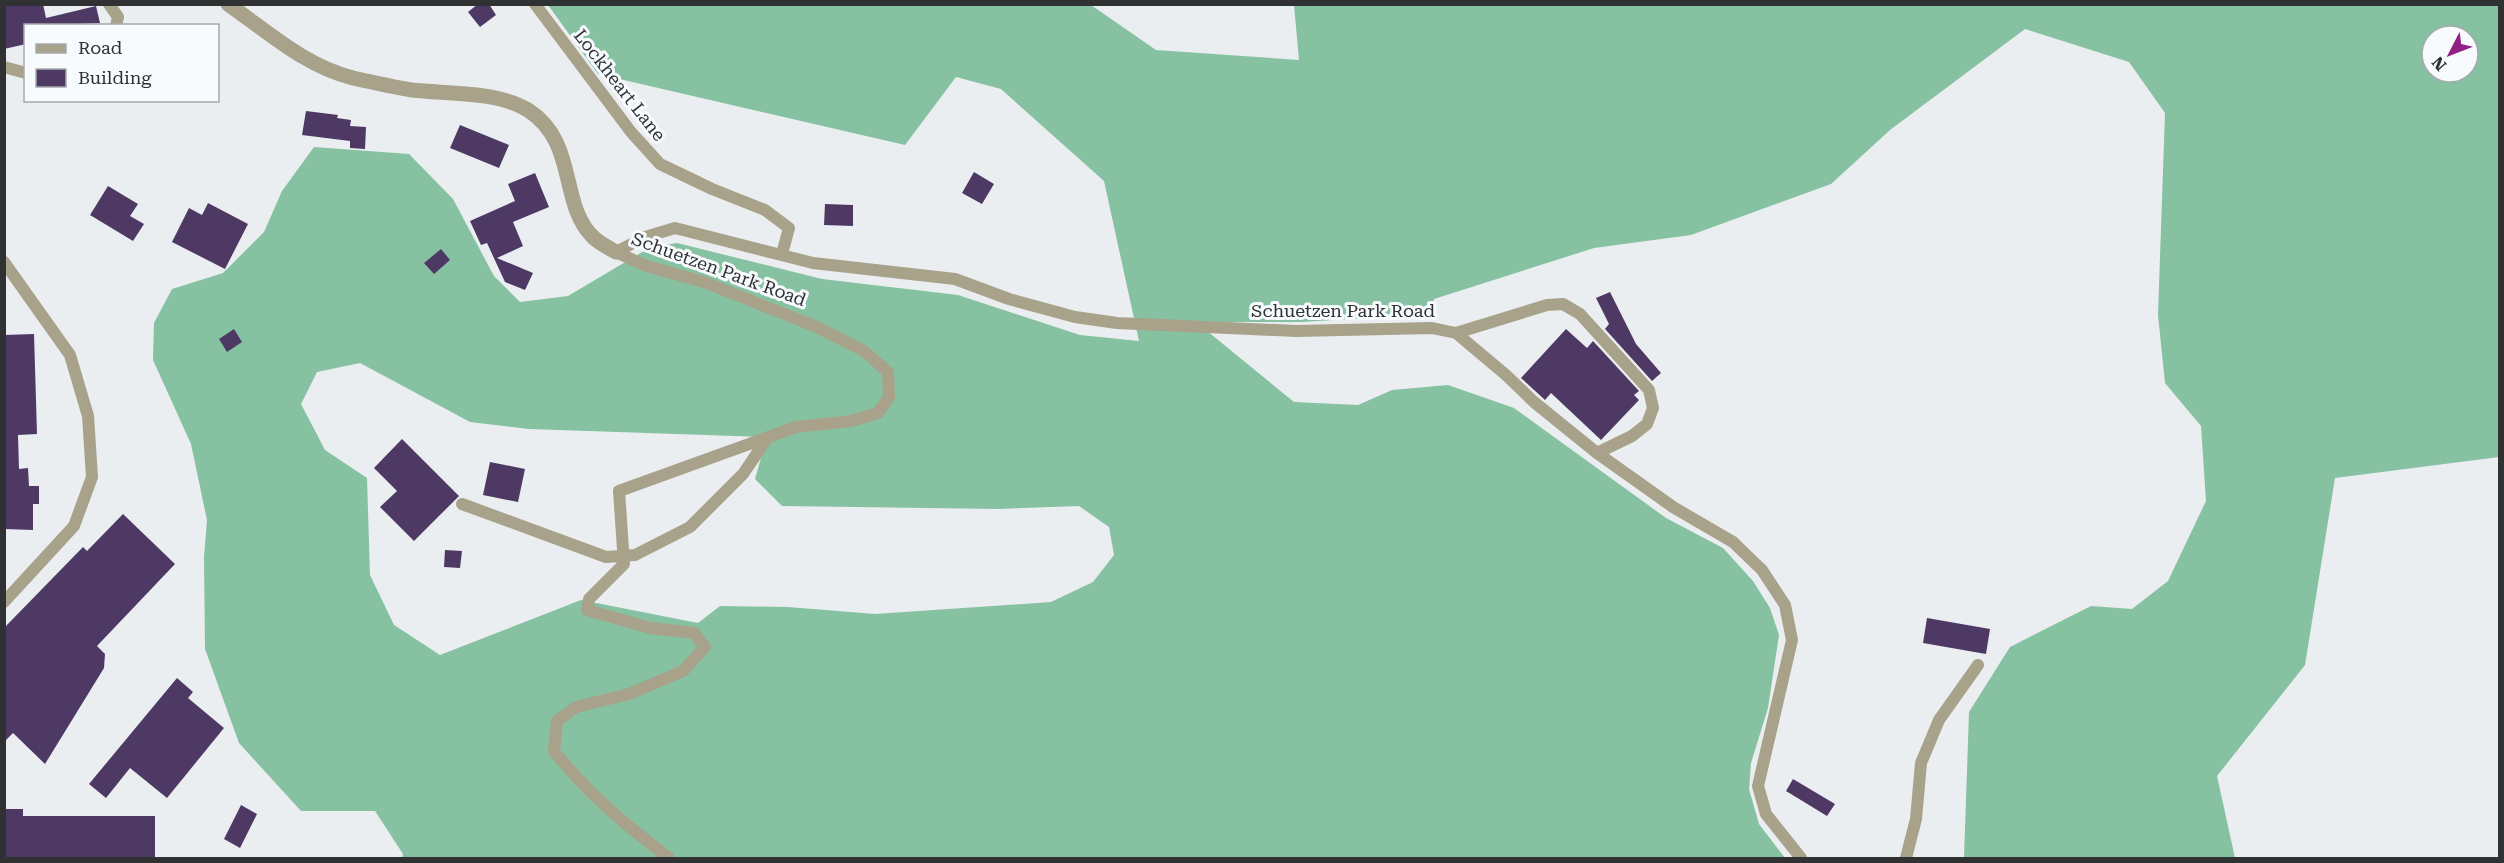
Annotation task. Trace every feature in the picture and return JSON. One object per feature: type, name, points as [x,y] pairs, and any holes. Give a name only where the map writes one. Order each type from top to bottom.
[{"type":"street","name":"Schuetzen Park Road","points":[[228,4],[282,45],[323,68],[351,77],[411,90],[472,94],[526,109],[544,122],[562,153],[578,212],[593,237],[616,252]]},
{"type":"lane","points":[[109,4],[117,16],[116,24]]},
{"type":"lane","name":"Lockheart Lane","points":[[535,4],[631,132],[660,164],[712,189],[765,210],[789,228],[782,254]]},
{"type":"lane","points":[[4,67],[24,73]]},
{"type":"lane","name":"Schuetzen Park Road","points":[[616,252],[645,237],[675,228],[813,263],[955,279],[1010,299],[1075,317],[1116,323],[1296,331],[1431,328],[1456,333],[1534,402],[1597,453],[1673,507],[1733,542],[1762,570],[1785,605],[1792,640],[1758,786],[1766,814],[1801,858]]},
{"type":"lane","name":"Schuetzen Park Road","points":[[616,252],[646,266],[704,282],[784,312],[864,351],[888,372],[889,397],[878,413],[851,422],[796,427],[619,491],[625,556]]},
{"type":"lane","points":[[4,262],[70,355],[88,416],[92,477],[74,526],[4,602]]},
{"type":"lane","points":[[1456,333],[1548,305],[1563,304],[1580,314],[1649,390],[1653,408],[1647,424],[1632,436],[1597,453]]},
{"type":"lane","points":[[462,504],[606,557],[635,555],[690,527],[743,474],[768,437]]},
{"type":"lane","points":[[625,556],[624,564],[617,574],[589,599],[587,610],[650,628],[694,633],[705,647],[683,671],[629,694],[576,707],[557,721],[554,751],[574,777],[616,818],[669,858]]},
{"type":"lane","points":[[1906,858],[1916,819],[1921,763],[1939,720],[1978,665]]},
{"type":"green space","points":[[548,5],[1091,5],[1156,50],[1299,60],[1294,5],[2499,5],[2499,457],[2335,478],[2305,665],[2217,776],[2235,858],[1964,858],[1969,712],[2010,647],[2091,606],[2132,609],[2168,581],[2206,501],[2201,426],[2165,383],[2158,315],[2165,113],[2129,62],[2025,29],[1890,130],[1831,184],[1691,235],[1594,248],[1434,299],[1432,314],[1301,322],[1196,322],[1294,402],[1358,405],[1392,390],[1448,385],[1514,408],[1666,518],[1723,548],[1753,581],[1770,608],[1779,635],[1768,708],[1751,763],[1749,789],[1759,824],[1785,858],[402,858],[403,854],[375,811],[301,811],[239,743],[205,649],[204,557],[207,520],[191,444],[153,360],[154,323],[172,289],[223,273],[264,232],[282,191],[314,147],[409,154],[453,199],[494,276],[520,302],[568,296],[649,248],[677,243],[822,279],[958,295],[1080,335],[1139,341],[1104,181],[1001,89],[956,77],[905,145],[598,74]],"holes":[[[360,363],[470,422],[529,429],[767,437],[755,479],[782,506],[999,509],[1079,506],[1109,527],[1114,555],[1093,582],[1051,602],[875,614],[788,607],[720,606],[698,623],[581,600],[440,655],[394,625],[370,575],[367,478],[325,450],[301,404],[317,372]]]},
{"type":"building","points":[[4,4],[43,4],[46,18],[96,6],[100,23],[24,24],[24,44],[4,49]]},
{"type":"building","points":[[478,4],[489,4],[496,15],[480,27],[468,12]]},
{"type":"building","points":[[306,111],[338,115],[337,118],[351,120],[350,126],[366,127],[365,149],[350,148],[350,141],[302,135]]},
{"type":"building","points":[[460,125],[509,145],[499,168],[450,148]]},
{"type":"building","points":[[974,172],[994,184],[982,204],[962,193]]},
{"type":"building","points":[[535,173],[549,207],[513,222],[523,246],[497,258],[533,273],[525,290],[505,282],[487,243],[481,245],[470,221],[515,201],[508,184]]},
{"type":"building","points":[[108,186],[138,204],[130,216],[144,224],[133,241],[90,215]]},
{"type":"building","points":[[208,203],[248,224],[225,269],[172,242],[189,208],[202,215]]},
{"type":"building","points":[[825,204],[853,205],[853,226],[824,225]]},
{"type":"building","points":[[441,249],[450,260],[434,274],[424,263]]},
{"type":"building","points":[[1610,292],[1636,344],[1661,373],[1652,381],[1605,329],[1609,324],[1596,298]]},
{"type":"building","points":[[234,329],[242,342],[227,352],[219,339]]},
{"type":"building","points":[[1566,329],[1587,348],[1593,341],[1639,391],[1634,395],[1639,400],[1601,440],[1551,393],[1545,400],[1521,378]]},
{"type":"building","points":[[34,334],[37,434],[18,435],[19,469],[28,468],[29,486],[39,486],[39,504],[33,504],[33,530],[4,529],[4,335]]},
{"type":"building","points":[[402,439],[459,496],[414,541],[380,507],[397,491],[374,468]]},
{"type":"building","points":[[490,462],[525,469],[518,502],[483,495]]},
{"type":"building","points":[[123,514],[175,564],[97,646],[105,654],[104,668],[45,764],[13,733],[4,742],[4,628],[83,547],[87,551]]},
{"type":"building","points":[[445,550],[462,551],[460,568],[444,567]]},
{"type":"building","points":[[1927,618],[1990,629],[1986,654],[1923,643]]},
{"type":"building","points":[[177,678],[193,692],[188,698],[224,728],[167,798],[130,768],[106,798],[89,784]]},
{"type":"building","points":[[1793,779],[1835,804],[1827,816],[1786,791]]},
{"type":"building","points":[[241,805],[257,814],[240,848],[224,839]]},
{"type":"building","points":[[4,809],[23,809],[23,816],[155,816],[155,858],[4,858]]}]
